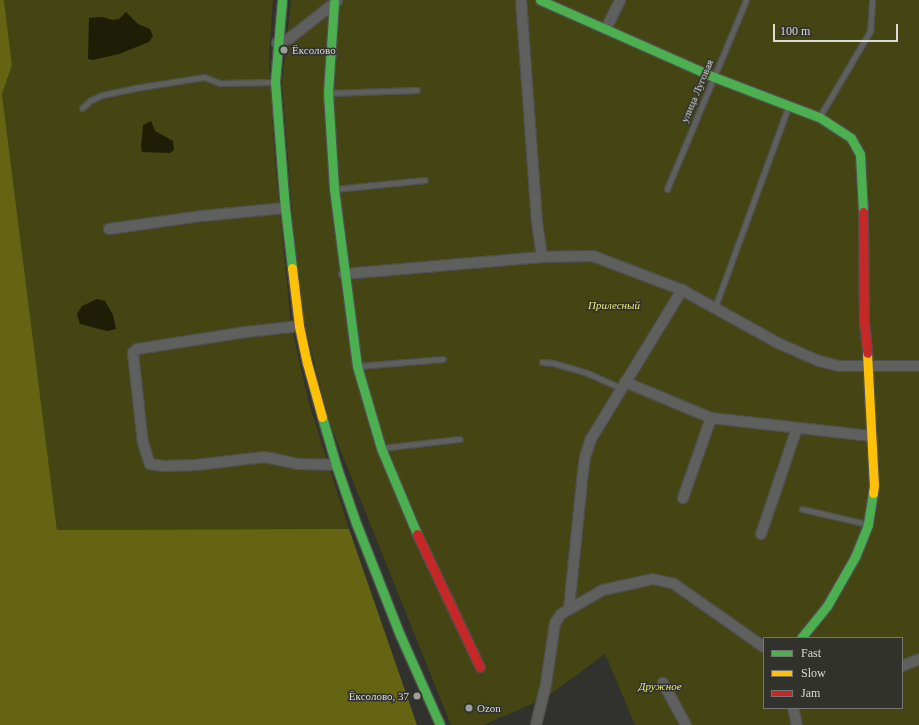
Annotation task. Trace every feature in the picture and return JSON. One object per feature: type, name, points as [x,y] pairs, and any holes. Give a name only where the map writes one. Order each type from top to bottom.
[{"type":"street","points":[[282,0],[277,43],[275,82],[285,208],[299,326],[320,411],[336,465],[356,523],[400,635],[440,725]]},
{"type":"street","points":[[521,0],[537,222],[542,257]]},
{"type":"street","points":[[540,0],[714,77],[789,104],[819,117],[851,138],[860,154],[862,171],[864,322],[869,366],[874,485],[868,524],[855,557],[843,581],[827,606],[802,637]]},
{"type":"street","points":[[606,29],[620,0]]},
{"type":"street","points":[[277,43],[290,38],[336,1]]},
{"type":"street","points":[[336,1],[328,93],[334,189],[357,366],[381,448],[411,522],[480,667]]},
{"type":"street","points":[[109,229],[202,216],[285,208]]},
{"type":"street","points":[[344,274],[542,257],[594,256],[682,290],[780,344],[819,361],[839,366],[919,366]]},
{"type":"street","points":[[569,609],[585,457],[591,439],[682,290]]},
{"type":"street","points":[[299,326],[246,332],[137,349],[133,353],[144,443],[150,464],[164,466],[196,465],[265,457],[297,464],[336,465]]},
{"type":"street","points":[[623,385],[711,418],[871,436]]},
{"type":"street","points":[[683,498],[711,418]]},
{"type":"street","points":[[761,534],[797,428]]},
{"type":"street","points":[[536,725],[546,684],[555,622],[561,614],[603,590],[653,580],[674,584],[763,646]]},
{"type":"street","points":[[903,666],[919,659]]},
{"type":"street","points":[[663,683],[686,725]]},
{"type":"street","points":[[794,709],[797,725]]},
{"type":"lane","name":"улица Луговая","points":[[667,189],[746,0]]},
{"type":"lane","points":[[819,117],[870,31],[872,0]]},
{"type":"lane","points":[[82,108],[91,100],[102,95],[204,77],[220,83],[275,82]]},
{"type":"lane","points":[[328,93],[417,90]]},
{"type":"lane","points":[[715,307],[789,104]]},
{"type":"lane","points":[[334,189],[425,180]]},
{"type":"lane","points":[[357,366],[443,358]]},
{"type":"lane","points":[[542,362],[553,363],[585,372],[623,385]]},
{"type":"lane","points":[[381,448],[459,439]]},
{"type":"lane","points":[[802,509],[868,524]]},
{"type":"green space","points":[[4,0],[273,0],[269,55],[270,81],[275,161],[291,326],[310,407],[349,529],[57,530],[2,94],[12,65]]},
{"type":"green space","name":"Прилесный","points":[[291,0],[919,0],[919,725],[635,725],[605,654],[544,699],[483,725],[451,725],[330,424],[304,322],[294,237],[282,82]]},
{"type":"shaded area","points":[[0,0],[4,0],[12,65],[2,94],[57,530],[349,529],[417,725],[0,725]]},
{"type":"shaded area","points":[[126,12],[138,24],[150,29],[153,36],[149,42],[119,54],[93,60],[88,59],[89,18],[102,17],[113,20],[119,19]]},
{"type":"shaded area","points":[[151,121],[155,131],[173,141],[174,150],[170,153],[142,152],[143,125]]},
{"type":"shaded area","points":[[97,299],[105,301],[113,315],[116,329],[107,331],[80,324],[77,314],[82,306]]},
{"type":"traffic: fast","points":[[282,0],[275,82],[285,208],[292,268]]},
{"type":"traffic: fast","points":[[540,0],[714,77],[819,117],[851,138],[860,154],[863,212]]},
{"type":"traffic: fast","points":[[334,2],[328,93],[334,189],[357,366],[381,448],[417,534]]},
{"type":"traffic: fast","points":[[322,417],[336,465],[356,523],[400,635],[440,725]]},
{"type":"traffic: fast","points":[[802,637],[827,606],[855,557],[868,524],[873,493]]},
{"type":"traffic: slow","points":[[292,268],[299,326],[307,363],[322,417]]},
{"type":"traffic: slow","points":[[867,353],[874,485],[873,493]]},
{"type":"traffic: jam","points":[[863,212],[864,322],[867,353]]},
{"type":"traffic: jam","points":[[417,534],[480,667]]},
{"type":"place","name":"Ёксолово","points":[[284,50]]},
{"type":"place","name":"Ёксолово, 37","points":[[417,696]]},
{"type":"place","name":"Ozon","points":[[469,708]]},
{"type":"park label","name":"Дружное","points":[[660,686]]}]
